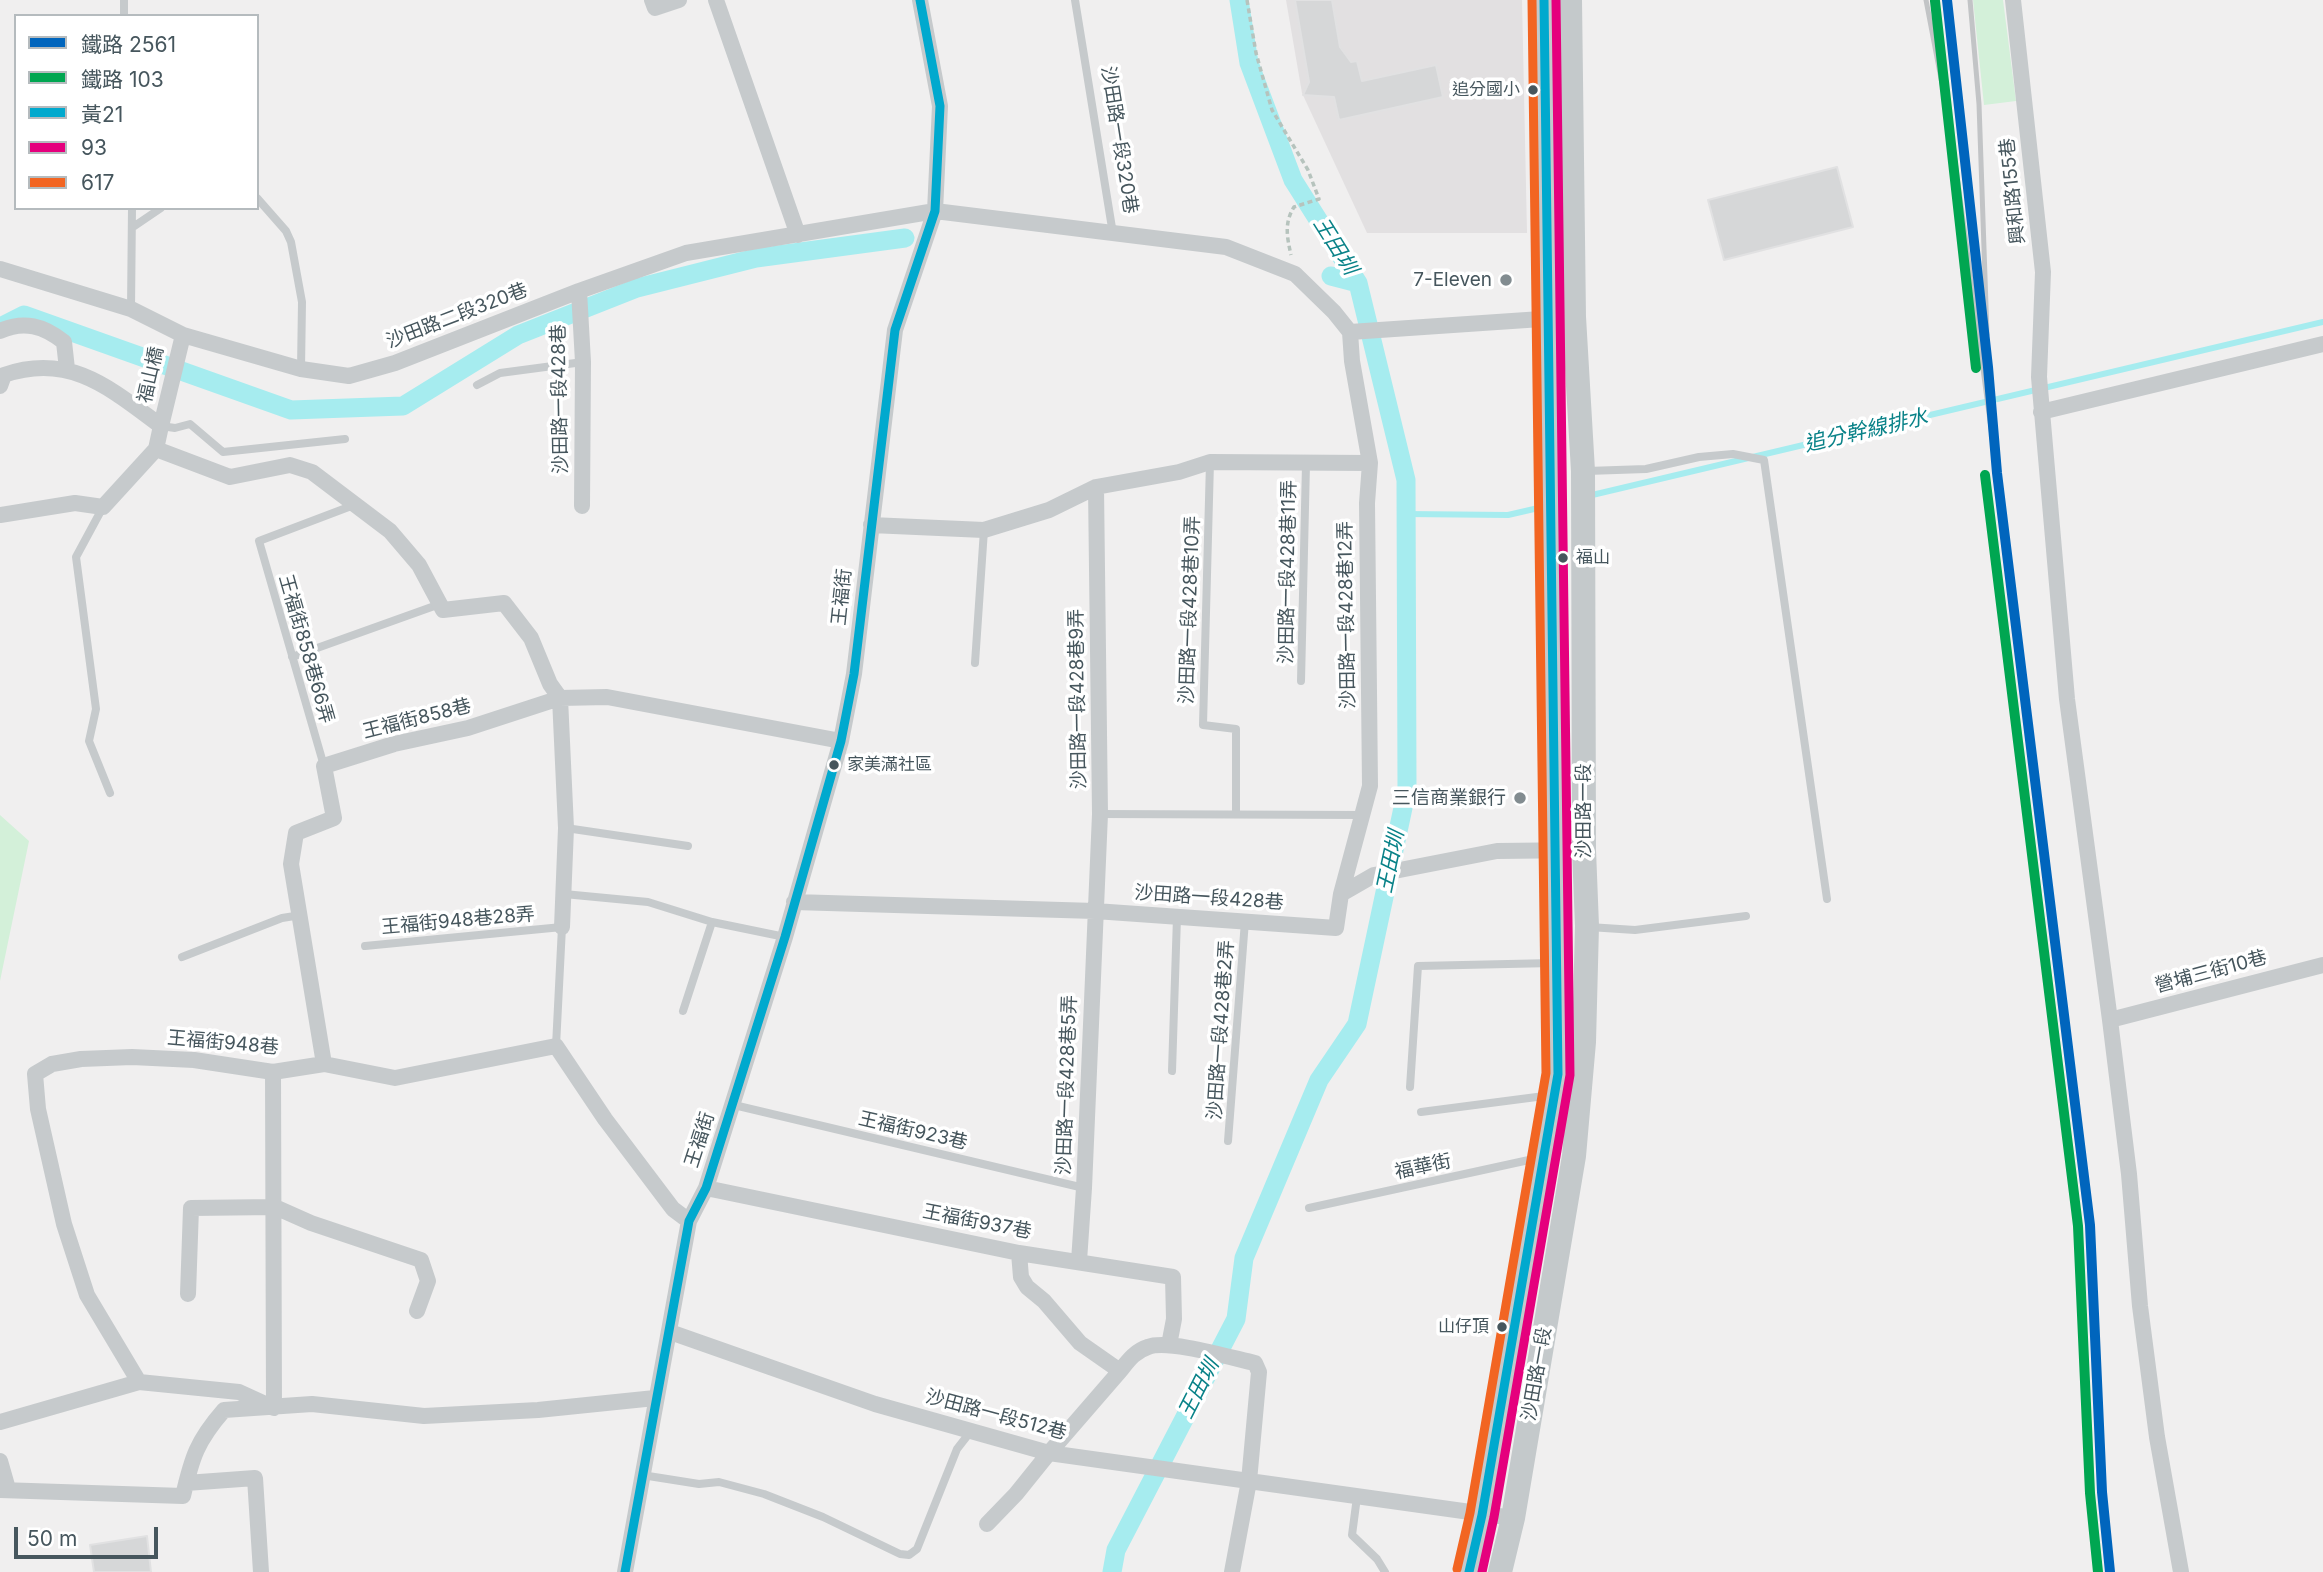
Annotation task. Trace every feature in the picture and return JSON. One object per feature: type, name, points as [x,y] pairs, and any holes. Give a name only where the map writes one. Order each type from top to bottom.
[{"type":"main road","name":"沙田路一段","points":[[1500,1572],[1513,1518],[1574,1156],[1584,1042],[1587,926],[1584,850],[1583,471],[1562,318],[1544,0]]},
{"type":"main road","name":"沙田路一段","points":[[1469,1572],[1482,1515],[1558,1074],[1549,461],[1562,318],[1570,0]]},
{"type":"street","points":[[652,0],[655,8],[679,0]]},
{"type":"street","points":[[716,0],[798,235]]},
{"type":"street","name":"王福街","points":[[706,1188],[785,937],[841,741],[855,674],[895,330],[935,211],[940,106],[920,0]]},
{"type":"street","name":"興和路155巷","points":[[2013,0],[2043,272],[2039,377],[2067,699],[2129,1174],[2140,1306],[2157,1437],[2181,1572]]},
{"type":"street","name":"沙田路二段320巷","points":[[0,269],[131,309],[183,335],[301,369],[349,376],[395,363],[579,291],[686,253],[935,211]]},
{"type":"street","name":"沙田路一段320巷","points":[[935,211],[1113,234]]},
{"type":"street","points":[[1113,234],[1226,247],[1295,274],[1334,312],[1350,332],[1562,318]]},
{"type":"street","name":"沙田路一段428巷","points":[[579,291],[583,362],[582,506]]},
{"type":"street","points":[[0,331],[24,324],[50,331],[64,342],[67,369]]},
{"type":"street","name":"沙田路一段428巷12弄","points":[[1341,894],[1370,786],[1367,503],[1370,463],[1352,361],[1350,332]]},
{"type":"street","name":"福山橋","points":[[156,449],[183,335]]},
{"type":"street","points":[[2041,412],[2323,344]]},
{"type":"street","points":[[0,386],[4,375],[25,368],[67,369],[110,388],[161,426]]},
{"type":"street","points":[[0,515],[75,503],[103,507],[156,449],[230,477],[290,465],[312,472],[390,531],[419,565],[443,610],[504,603],[531,638],[550,684],[560,698],[566,828],[562,928]]},
{"type":"street","points":[[871,526],[984,530],[1049,510],[1096,487],[1179,472],[1210,463],[1370,463]]},
{"type":"street","name":"沙田路一段428巷9弄","points":[[1095,911],[1100,814],[1096,487]]},
{"type":"street","name":"王福街858巷","points":[[324,766],[394,744],[468,728],[560,698],[607,697],[841,741]]},
{"type":"street","points":[[324,766],[334,818],[296,833],[291,864],[324,1064]]},
{"type":"street","points":[[1341,894],[1374,875],[1497,851],[1584,850]]},
{"type":"street","name":"沙田路一段428巷","points":[[794,902],[1095,911],[1336,928],[1341,894]]},
{"type":"street","name":"沙田路一段428巷5弄","points":[[1079,1261],[1095,911]]},
{"type":"street","name":"營埔三街10巷","points":[[2110,1020],[2323,965]]},
{"type":"street","points":[[556,1046],[605,1119],[673,1209],[689,1221]]},
{"type":"street","name":"王福街948巷","points":[[139,1382],[87,1295],[64,1224],[38,1110],[35,1074],[52,1065],[81,1059],[132,1057],[194,1060],[273,1072],[324,1064],[395,1078],[556,1046]]},
{"type":"street","points":[[273,1072],[274,1408]]},
{"type":"street","points":[[625,1572],[689,1221],[706,1188]]},
{"type":"street","name":"王福街937巷","points":[[706,1188],[1019,1253],[1173,1277],[1174,1319],[1169,1345]]},
{"type":"street","points":[[188,1294],[191,1208],[275,1207],[311,1223],[421,1260],[428,1281],[417,1311]]},
{"type":"street","points":[[1019,1253],[1021,1277],[1027,1287],[1044,1301],[1080,1343],[1120,1371]]},
{"type":"street","name":"沙田路一段512巷","points":[[670,1332],[875,1404],[1048,1453],[1513,1518]]},
{"type":"street","points":[[987,1524],[1016,1494],[1131,1357],[1150,1345],[1169,1345],[1255,1363],[1259,1372],[1249,1481],[1232,1572]]},
{"type":"street","points":[[0,1422],[139,1382],[239,1392],[274,1408]]},
{"type":"street","points":[[0,1461],[4,1490],[183,1496],[194,1452],[206,1430],[224,1410],[312,1404],[424,1416],[538,1410],[655,1398]]},
{"type":"street","points":[[186,1483],[255,1478],[261,1572]]},
{"type":"lane","name":"沙田路一段320巷","points":[[1075,0],[1113,234]]},
{"type":"lane","points":[[259,200],[286,231],[291,242],[302,302],[301,369]]},
{"type":"lane","points":[[131,309],[132,210]]},
{"type":"lane","points":[[133,227],[158,210]]},
{"type":"lane","points":[[477,385],[500,373],[583,362]]},
{"type":"lane","points":[[161,426],[175,428],[190,424],[223,452],[345,439]]},
{"type":"lane","points":[[1583,471],[1646,469],[1699,457],[1733,454],[1765,460],[1827,899]]},
{"type":"lane","name":"沙田路一段428巷10弄","points":[[1210,463],[1203,725],[1236,729],[1236,813]]},
{"type":"lane","name":"沙田路一段428巷11弄","points":[[1301,681],[1306,464]]},
{"type":"lane","name":"王福街858巷66弄","points":[[324,766],[258,541],[356,505]]},
{"type":"lane","points":[[103,507],[76,557],[96,709],[89,741],[110,793]]},
{"type":"lane","points":[[975,663],[984,530]]},
{"type":"lane","points":[[292,657],[440,604]]},
{"type":"lane","points":[[1100,814],[1362,815]]},
{"type":"lane","points":[[566,828],[688,846]]},
{"type":"lane","points":[[564,894],[648,902],[712,922],[785,937]]},
{"type":"lane","points":[[182,957],[282,918],[301,915]]},
{"type":"lane","points":[[1172,1071],[1177,916]]},
{"type":"lane","points":[[1587,926],[1635,930],[1746,916]]},
{"type":"lane","name":"沙田路一段428巷2弄","points":[[1228,1141],[1245,921]]},
{"type":"lane","points":[[683,1011],[712,922]]},
{"type":"lane","name":"王福街948巷28弄","points":[[365,946],[562,928],[556,1046]]},
{"type":"lane","points":[[1410,1087],[1418,966],[1556,962]]},
{"type":"lane","points":[[1421,1112],[1555,1094]]},
{"type":"lane","name":"王福街923巷","points":[[734,1105],[1084,1188]]},
{"type":"lane","name":"福華街","points":[[1309,1208],[1544,1157]]},
{"type":"lane","points":[[642,1475],[699,1484],[719,1482],[764,1494],[823,1517],[900,1554],[909,1555],[917,1549],[957,1449],[971,1431]]},
{"type":"lane","points":[[1357,1497],[1352,1535],[1383,1571]]},
{"type":"path","points":[[1247,0],[1256,53],[1272,110],[1308,170],[1319,199],[1294,207],[1287,219],[1286,236],[1295,274]]},
{"type":"shaded area","name":"追分國小","points":[[1286,0],[1522,0],[1527,233],[1367,233],[1302,93]]},
{"type":"green space","points":[[1973,0],[2003,0],[2016,101],[1984,105]]},
{"type":"green space","points":[[0,815],[29,841],[0,981]]},
{"type":"building","points":[[1295,0],[1332,0],[1340,47],[1351,62],[1357,61],[1362,81],[1436,65],[1443,97],[1339,120],[1334,97],[1303,95],[1309,82]]},
{"type":"building","points":[[1837,167],[1853,227],[1724,260],[1708,200]]},
{"type":"building","points":[[147,1536],[151,1572],[94,1572],[90,1545]]},
{"type":"waterway","name":"王田圳","points":[[1112,1572],[1116,1550],[1236,1319],[1244,1258],[1319,1080],[1357,1024],[1407,789],[1406,480],[1358,283],[1293,180],[1249,63],[1239,0]]},
{"type":"waterway","points":[[0,327],[24,315],[291,410],[403,406],[518,335],[637,288],[756,258],[905,238]]},
{"type":"waterway","points":[[1331,276],[1358,283]]},
{"type":"waterway","name":"追分幹線排水","points":[[1588,496],[2323,322]]},
{"type":"waterway","name":"追分幹線排水","points":[[1406,514],[1508,515],[1547,506]]},
{"type":"railway","points":[[1926,0],[1951,131],[1997,473]]},
{"type":"railway","points":[[1970,0],[1979,104],[1987,335]]},
{"type":"rail line","name":"2561","points":[[1947,0],[1988,367],[1997,473],[2090,1225],[2102,1492],[2110,1572]]},
{"type":"rail line","name":"103","points":[[1935,1],[1976,368]]},
{"type":"rail line","name":"103","points":[[1985,475],[2078,1226],[2090,1493],[2098,1572]]},
{"type":"transit line","name":"黃21","points":[[625,1572],[689,1221],[706,1188],[785,937],[841,741],[854,674],[895,330],[935,211],[940,106],[920,0]]},
{"type":"transit line","name":"617","points":[[1457,1569],[1470,1513],[1546,1073],[1532,0]]},
{"type":"transit line","name":"黃21","points":[[1469,1572],[1482,1515],[1558,1074],[1544,0]]},
{"type":"transit line","name":"93","points":[[1482,1572],[1494,1517],[1570,1075],[1556,0]]},
{"type":"place","name":"追分國小","points":[[1533,90]]},
{"type":"place","name":"7-Eleven","points":[[1506,280]]},
{"type":"place","name":"福山","points":[[1563,558]]},
{"type":"place","name":"家美滿社區","points":[[834,765]]},
{"type":"place","name":"三信商業銀行","points":[[1520,798]]},
{"type":"place","name":"山仔頂","points":[[1502,1327]]}]
